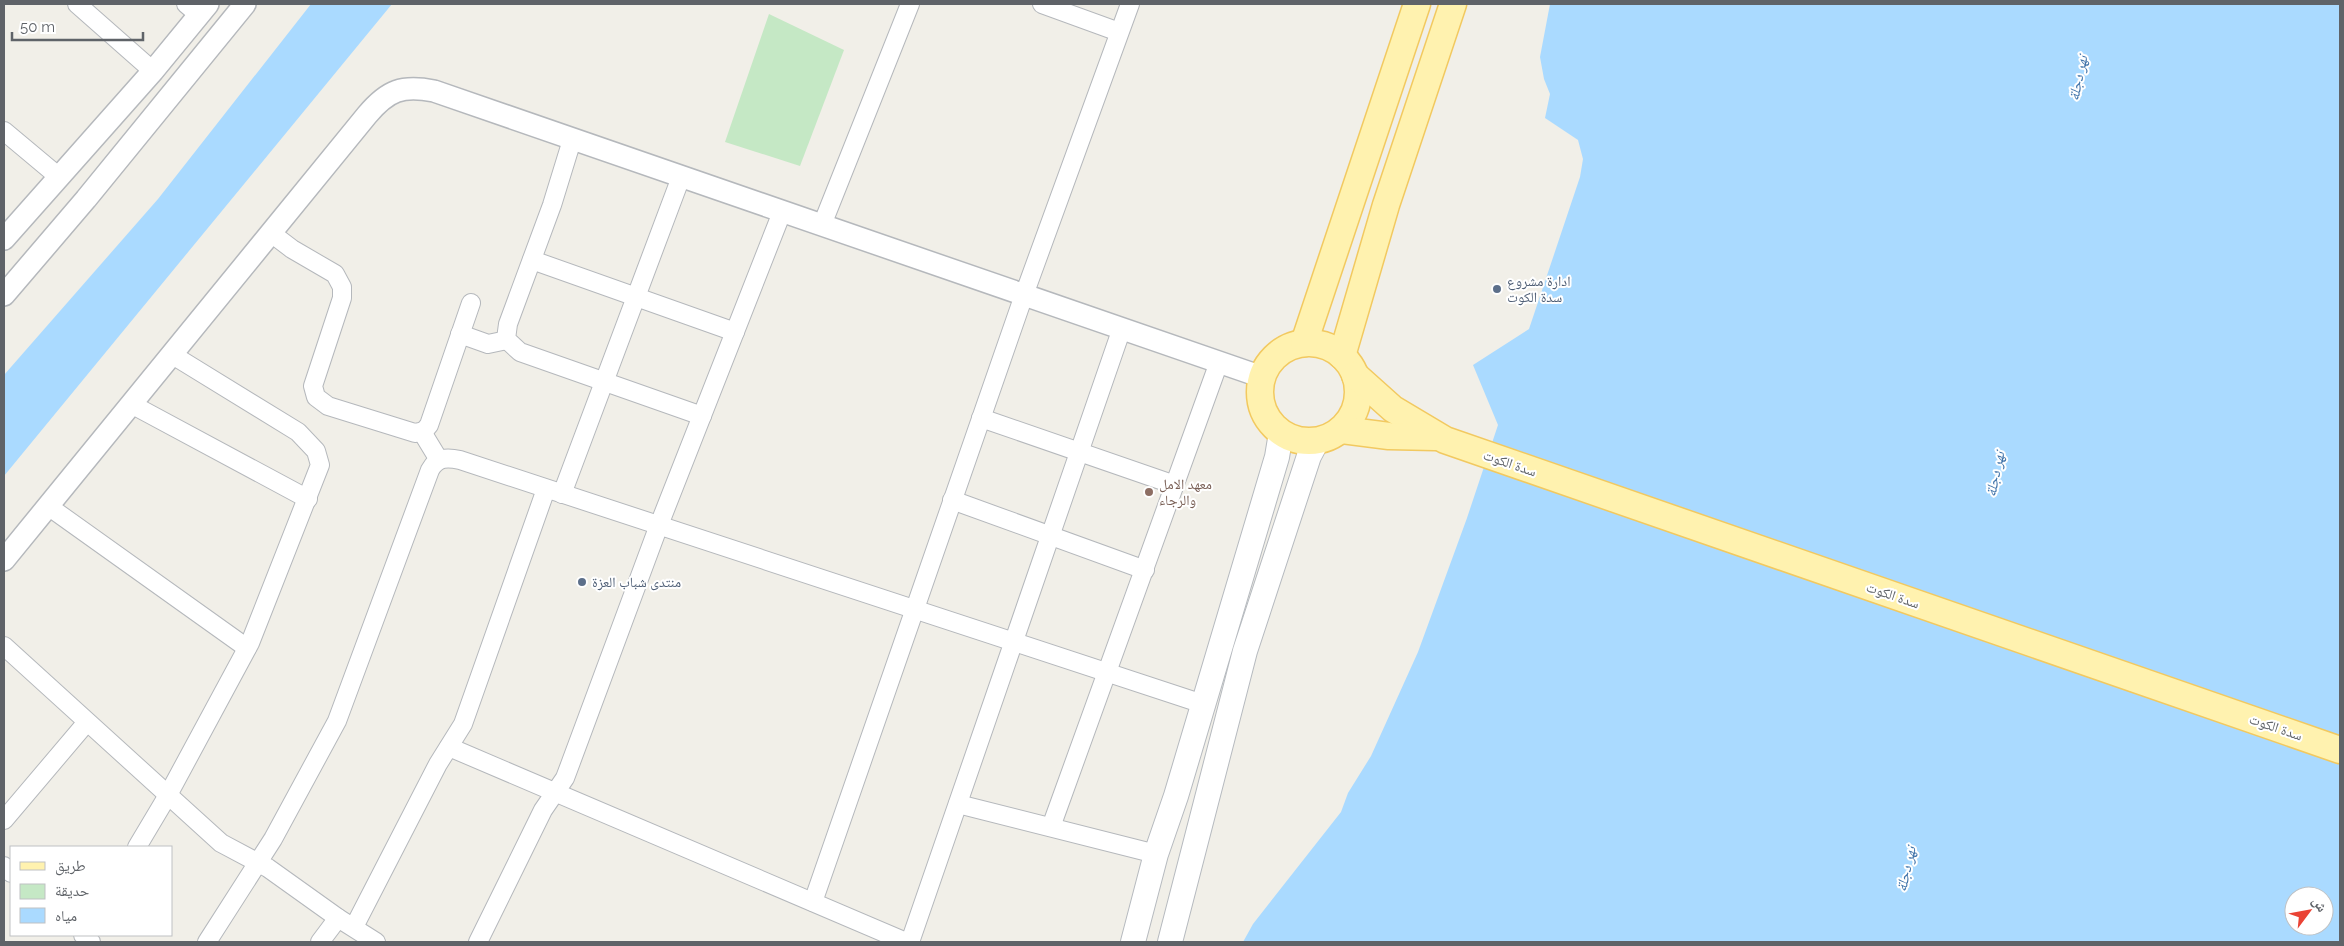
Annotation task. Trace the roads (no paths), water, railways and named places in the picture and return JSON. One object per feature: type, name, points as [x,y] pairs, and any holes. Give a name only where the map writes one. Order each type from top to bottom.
[{"type":"main road","points":[[1304,343],[1417,4]]},
{"type":"main road","points":[[1441,439],[1393,409],[1349,365],[1324,346],[1304,343],[1290,346],[1278,354],[1268,364],[1262,377],[1260,392],[1262,408],[1270,422],[1281,433],[1305,442],[1317,441],[1342,430],[1351,418],[1357,404],[1358,390],[1349,365],[1386,204],[1453,4]]},
{"type":"main road","points":[[1342,430],[1389,436],[1441,439]]},
{"type":"main road","points":[[1133,942],[1156,854],[1176,796],[1277,457],[1281,433]]},
{"type":"main road","name":"سدة الكوت","points":[[1441,439],[2340,750]]},
{"type":"main road","points":[[1170,942],[1204,802],[1245,651],[1309,456],[1317,441]]},
{"type":"main road","points":[[1176,796],[1204,802]]},
{"type":"street","points":[[77,4],[153,71]]},
{"type":"street","points":[[4,295],[86,199],[245,4]]},
{"type":"street","points":[[822,225],[910,4]]},
{"type":"street","points":[[1042,4],[1119,32]]},
{"type":"street","points":[[813,902],[1024,295],[1130,4]]},
{"type":"street","points":[[5,234],[59,177],[153,71],[198,8]]},
{"type":"street","points":[[4,560],[378,102],[388,94],[403,89],[418,88],[434,91],[1262,377]]},
{"type":"street","points":[[4,131],[59,177]]},
{"type":"street","points":[[572,140],[532,260],[508,324],[507,340],[520,352],[702,416]]},
{"type":"street","points":[[354,927],[463,724],[554,491],[604,381],[681,177]]},
{"type":"street","points":[[478,942],[543,810],[556,792],[572,762],[659,526],[782,212]]},
{"type":"street","points":[[271,233],[292,249],[334,274],[342,287],[342,298],[313,386],[316,397],[328,406],[415,433],[422,432],[429,425],[471,303]]},
{"type":"street","points":[[532,260],[735,332]]},
{"type":"street","points":[[449,747],[908,942],[958,804],[1122,328]]},
{"type":"street","points":[[460,334],[488,344],[507,340]]},
{"type":"street","points":[[138,846],[168,795],[247,648],[320,465],[320,459],[310,442],[298,432],[171,354]]},
{"type":"street","points":[[1051,827],[1219,362]]},
{"type":"street","points":[[131,404],[308,499]]},
{"type":"street","points":[[981,418],[1175,485]]},
{"type":"street","points":[[422,432],[439,460]]},
{"type":"street","points":[[207,942],[273,839],[336,721],[430,470],[439,460],[450,458],[460,460],[1203,704]]},
{"type":"street","points":[[952,500],[1145,570]]},
{"type":"street","points":[[48,506],[247,648]]},
{"type":"street","points":[[4,646],[221,843],[258,863],[376,942]]},
{"type":"street","points":[[4,820],[88,722]]},
{"type":"street","points":[[958,804],[1156,854]]},
{"type":"street","points":[[320,942],[338,918]]},
{"type":"water","points":[[311,4],[392,4],[4,476],[4,375],[158,199]]},
{"type":"water","name":"نهر دجلة","points":[[1550,4],[2340,4],[2340,942],[1243,942],[1253,924],[1341,812],[1348,793],[1371,756],[1418,652],[1467,518],[1498,425],[1473,365],[1529,329],[1580,177],[1583,159],[1578,140],[1545,118],[1550,94],[1544,79],[1540,57]]},
{"type":"place","name":"ادارة مشروع سدة الكوت","points":[[1497,289]]},
{"type":"place","name":"معهد الامل والرجاء","points":[[1149,492]]},
{"type":"place","name":"منتدى شباب العزة","points":[[582,582]]}]
